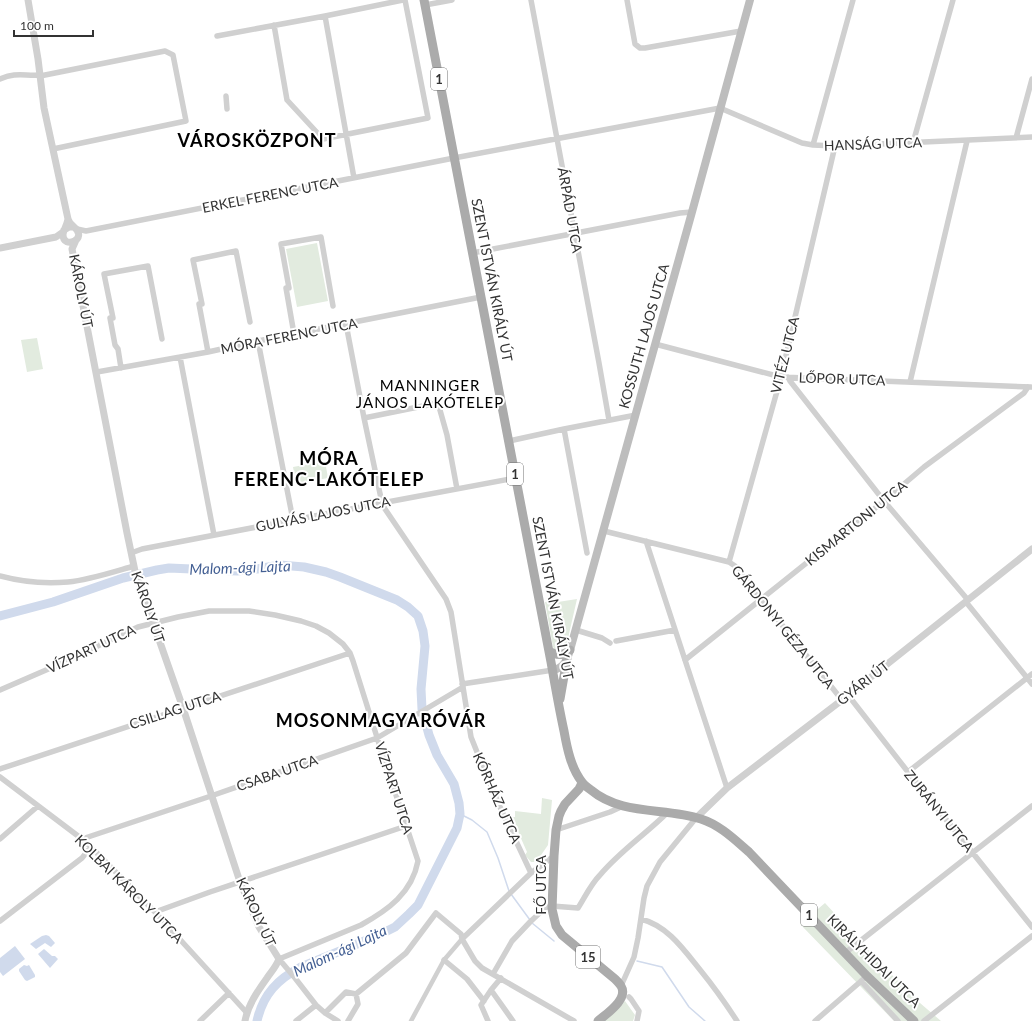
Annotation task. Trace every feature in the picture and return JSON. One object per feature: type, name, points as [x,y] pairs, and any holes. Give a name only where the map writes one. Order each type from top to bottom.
[{"type":"main road","name":"KOSSUTH LAJOS UTCA","points":[[569,655],[750,0]]},
{"type":"main road","name":"SZENT ISTVÁN KIRÁLY ÚT","points":[[424,3],[553,670],[558,706]]},
{"type":"main road","points":[[549,651],[559,655],[569,655]]},
{"type":"main road","points":[[553,670],[564,665],[569,655]]},
{"type":"main road","points":[[558,706],[569,655]]},
{"type":"main road","name":"KIRÁLYHIDAI UTCA","points":[[558,706],[571,760],[582,783],[594,793],[611,803],[696,818],[706,821],[720,829],[749,852],[845,953],[864,979],[914,1021]]},
{"type":"main road","name":"15","points":[[556,830],[561,811],[582,783]]},
{"type":"main road","name":"FŐ UTCA","points":[[556,830],[552,906],[554,920],[562,935],[615,979],[621,986]]},
{"type":"main road","points":[[598,1021],[620,1000],[622,994],[621,986]]},
{"type":"street","points":[[28,0],[44,108],[68,219],[63,235],[72,249]]},
{"type":"street","points":[[217,36],[274,25],[325,16],[404,0],[428,118],[323,139],[287,100],[274,25]]},
{"type":"street","points":[[424,3],[452,0]]},
{"type":"street","name":"ÁRPÁD UTCA","points":[[531,0],[609,420]]},
{"type":"street","points":[[627,0],[635,44],[640,48],[741,31]]},
{"type":"street","points":[[813,146],[853,0]]},
{"type":"street","points":[[913,142],[952,0]]},
{"type":"street","points":[[325,16],[354,178]]},
{"type":"street","points":[[0,79],[9,75],[40,75],[165,51],[173,55],[186,122],[53,149]]},
{"type":"street","points":[[1016,138],[1032,79]]},
{"type":"street","points":[[226,96],[227,109]]},
{"type":"street","name":"ERKEL FERENC UTCA","points":[[77,239],[86,231],[454,158],[720,108]]},
{"type":"street","name":"HANSÁG UTCA","points":[[720,108],[802,143],[813,146],[967,141],[1032,137]]},
{"type":"street","points":[[910,382],[967,141]]},
{"type":"street","name":"VITÉZ UTCA","points":[[729,562],[781,376],[835,146]]},
{"type":"street","points":[[472,253],[680,213],[692,212]]},
{"type":"street","points":[[56,237],[72,242],[77,239],[79,233],[68,219]]},
{"type":"street","points":[[0,248],[56,237],[69,227],[75,228]]},
{"type":"street","name":"ERKEL FERENC UTCA","points":[[75,228],[86,231]]},
{"type":"street","points":[[294,334],[286,288],[289,288],[281,244],[321,237],[333,306]]},
{"type":"street","name":"KÁROLY ÚT","points":[[77,239],[72,249],[131,553],[138,580],[154,622],[240,882],[260,927],[279,959]]},
{"type":"street","points":[[208,352],[199,304],[202,304],[193,260],[236,251],[250,322]]},
{"type":"street","points":[[121,368],[110,318],[112,318],[104,274],[148,266],[162,340]]},
{"type":"street","name":"MÓRA FERENC UTCA","points":[[96,372],[208,352],[481,298]]},
{"type":"street","name":"KÓRHÁZ UTCA","points":[[346,324],[382,503],[446,599],[451,612],[471,737],[480,762],[531,873]]},
{"type":"street","points":[[258,341],[293,520]]},
{"type":"street","name":"LŐPOR UTCA","points":[[656,344],[772,375],[788,377],[1030,387]]},
{"type":"street","points":[[180,357],[214,535]]},
{"type":"street","points":[[788,377],[884,501],[1032,684]]},
{"type":"street","name":"KISMARTONI UTCA","points":[[685,660],[884,501],[924,467],[1030,387]]},
{"type":"street","points":[[364,418],[438,403],[447,435],[457,489]]},
{"type":"street","points":[[509,441],[636,415]]},
{"type":"street","points":[[564,429],[587,553]]},
{"type":"street","name":"GULYÁS LAJOS UTCA","points":[[131,553],[142,549],[516,478]]},
{"type":"street","name":"GÁRDONYI GÉZA UTCA","points":[[604,531],[729,562],[735,566],[845,698]]},
{"type":"street","points":[[646,541],[727,788]]},
{"type":"street","name":"GYÁRI ÚT","points":[[696,818],[727,788],[845,698],[1032,549]]},
{"type":"street","points":[[0,576],[14,580],[31,582],[67,582],[135,568]]},
{"type":"street","name":"VÍZPART UTCA","points":[[0,690],[47,670],[138,627],[154,622],[209,611],[249,610],[275,614],[316,626],[338,639],[350,653],[418,861],[412,881],[395,902],[386,910],[361,925],[279,959]]},
{"type":"street","points":[[576,630],[602,638],[610,643]]},
{"type":"street","points":[[616,642],[675,630]]},
{"type":"street","name":"CSILLAG UTCA","points":[[0,769],[350,653]]},
{"type":"street","name":"CSABA UTCA","points":[[82,839],[377,738],[463,685],[553,670]]},
{"type":"street","points":[[908,772],[1032,674]]},
{"type":"street","name":"ZURÁNYI UTCA","points":[[845,698],[908,772],[1032,927]]},
{"type":"street","name":"KOLBAI KÁROLY UTCA","points":[[0,777],[91,846],[155,912],[247,1013]]},
{"type":"street","points":[[0,840],[38,806]]},
{"type":"street","points":[[556,830],[610,812],[623,806]]},
{"type":"street","points":[[845,953],[1032,806]]},
{"type":"street","points":[[493,974],[512,941],[546,907],[578,908],[599,876],[619,854],[668,812]]},
{"type":"street","points":[[621,986],[633,960],[647,886],[660,862],[696,818]]},
{"type":"street","points":[[155,912],[406,826]]},
{"type":"street","points":[[0,921],[82,858],[91,846]]},
{"type":"street","points":[[411,1021],[444,960],[462,939],[531,873],[554,856]]},
{"type":"street","points":[[356,994],[406,953],[436,913],[461,934],[462,939],[475,961],[482,968],[502,978],[574,1021]]},
{"type":"street","points":[[641,919],[660,927],[676,941],[717,992],[737,1021]]},
{"type":"street","points":[[924,1021],[1032,936]]},
{"type":"street","points":[[245,1021],[248,1010],[259,989],[279,959],[316,1005],[338,1021]]},
{"type":"street","points":[[444,960],[467,979],[484,1000]]},
{"type":"street","points":[[488,1021],[481,1006],[491,990],[502,978]]},
{"type":"street","points":[[815,1021],[864,979]]},
{"type":"street","name":"KIRÁLYHIDAI UTCA","points":[[864,979],[898,1021]]},
{"type":"street","points":[[491,990],[513,1021]]},
{"type":"street","points":[[325,1013],[346,992],[356,994]]},
{"type":"street","points":[[200,1021],[229,993]]},
{"type":"street","points":[[348,1021],[358,1004],[356,994]]},
{"type":"street","points":[[629,997],[639,1011],[637,1021]]},
{"type":"street","points":[[296,1021],[316,1005]]},
{"type":"shaded area","points":[[317,243],[328,301],[297,307],[286,249]]},
{"type":"shaded area","points":[[37,338],[43,369],[27,372],[21,340]]},
{"type":"shaded area","points":[[325,461],[328,478],[296,484],[293,467]]},
{"type":"shaded area","points":[[577,599],[566,647],[564,647],[563,637],[560,637],[561,647],[557,647],[558,653],[553,647],[545,602],[557,600],[558,602]]},
{"type":"shaded area","points":[[542,798],[552,800],[548,845],[537,861],[531,862],[525,855],[527,852],[516,827],[512,828],[509,817],[515,817],[515,811],[541,814]]},
{"type":"shaded area","points":[[825,903],[883,966],[920,1003],[941,1021],[894,1021],[800,924]]},
{"type":"shaded area","points":[[625,1001],[635,1015],[633,1021],[604,1021]]},
{"type":"water","points":[[42,936],[49,936],[55,943],[51,947],[45,943],[36,949],[30,944]]},
{"type":"water","points":[[15,946],[25,959],[3,976],[0,972],[0,958]]},
{"type":"water","points":[[44,949],[58,959],[50,968],[38,954]]},
{"type":"water","points":[[24,965],[29,965],[35,975],[35,977],[27,981],[19,971],[19,969]]},
{"type":"waterway","name":"Malom-ági Lajta","points":[[0,616],[53,602],[123,578],[157,570],[169,568],[237,571],[280,565],[304,567],[340,577],[397,600],[418,616],[423,631],[425,646],[421,689],[422,709],[429,735],[437,755],[454,784],[460,814],[457,828],[418,905],[409,914],[395,927],[301,967],[285,977],[267,995],[257,1021]]},
{"type":"waterway","points":[[460,814],[472,820],[487,832],[498,858],[509,891]]},
{"type":"waterway","points":[[511,894],[530,920]]},
{"type":"waterway","points":[[532,923],[554,941]]},
{"type":"waterway","points":[[637,961],[662,967],[689,1007],[705,1021]]},
{"type":"district","name":"VÁROSKÖZPONT","points":[[257,141]]},
{"type":"district","name":"MANNINGER JÁNOS LAKÓTELEP","points":[[430,394]]},
{"type":"district","name":"MÓRA FERENC-LAKÓTELEP","points":[[329,469]]},
{"type":"district","name":"MOSONMAGYARÓVÁR","points":[[381,721]]}]
